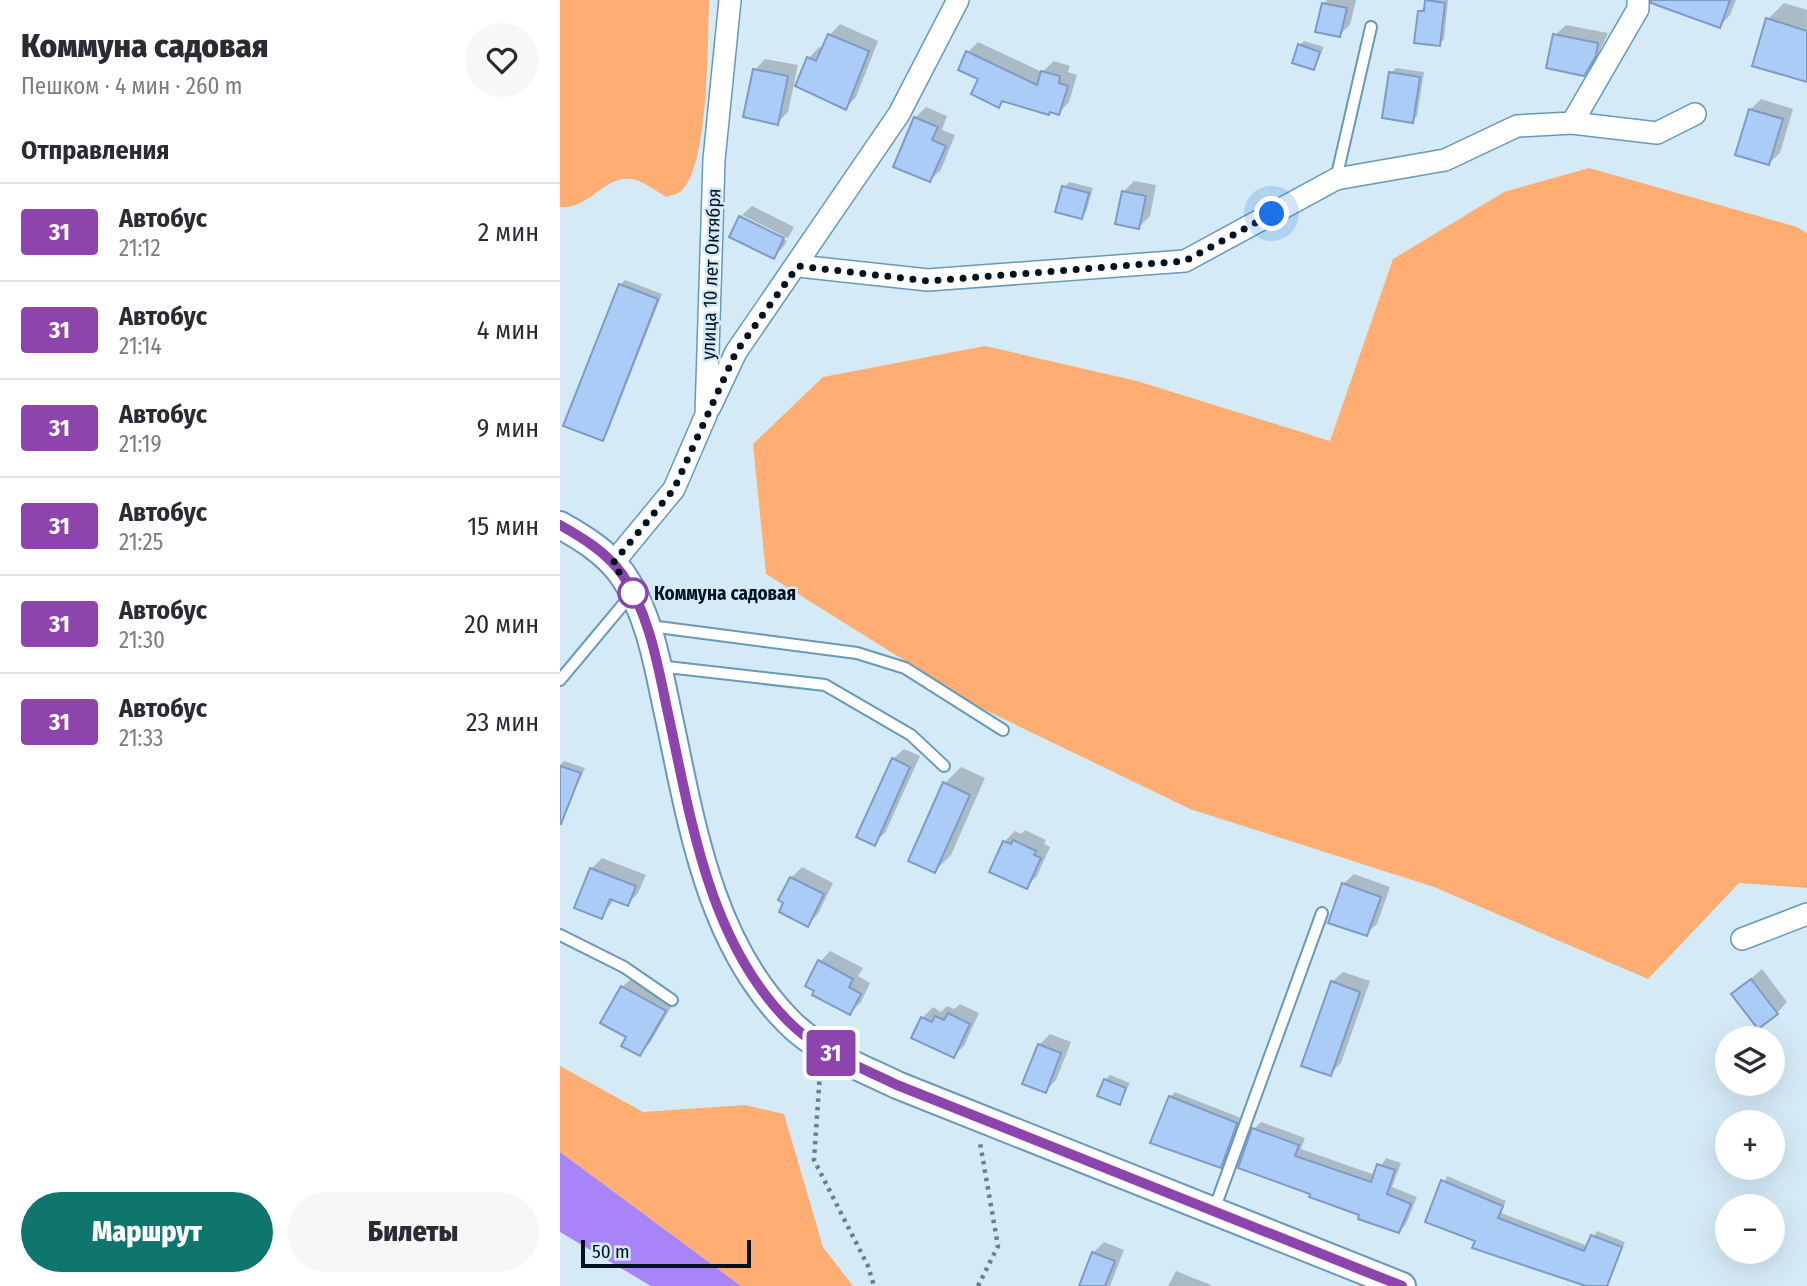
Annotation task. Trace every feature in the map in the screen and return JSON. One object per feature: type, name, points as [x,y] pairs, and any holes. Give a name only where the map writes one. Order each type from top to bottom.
[{"type":"street","name":"улица 10 лет Октября","points":[[613,563],[674,489],[706,415],[714,160],[730,0]]},
{"type":"street","points":[[706,415],[736,352],[798,266],[899,114],[958,0]]},
{"type":"street","points":[[1572,123],[1638,9],[1638,0]]},
{"type":"street","points":[[798,266],[928,281],[1185,261],[1336,179],[1445,160],[1517,126],[1572,123],[1657,133],[1695,114]]},
{"type":"street","points":[[560,525],[594,546],[613,563],[633,593],[658,666],[713,898],[730,937],[757,983],[788,1022],[822,1048],[897,1085],[1402,1286]]},
{"type":"street","points":[[1742,939],[1807,914]]},
{"type":"lane","points":[[1336,179],[1371,27]]},
{"type":"lane","points":[[560,680],[633,593]]},
{"type":"lane","points":[[646,625],[857,653],[905,668],[1003,730]]},
{"type":"lane","points":[[658,666],[825,685],[911,735],[944,766]]},
{"type":"lane","points":[[1213,1211],[1322,913]]},
{"type":"lane","points":[[560,935],[624,967],[672,1000]]},
{"type":"path","points":[[822,1048],[814,1160],[868,1266],[874,1286]]},
{"type":"path","points":[[975,1116],[998,1246],[978,1286]]},
{"type":"shaded area","points":[[560,0],[709,0],[702,130],[690,178],[680,192],[666,197],[640,181],[622,179],[579,203],[560,207]]},
{"type":"shaded area","points":[[1589,168],[1797,227],[1807,233],[1807,888],[1739,883],[1648,979],[1434,887],[1190,809],[979,707],[766,574],[753,444],[823,377],[985,346],[1137,381],[1330,441],[1393,259],[1504,192]]},
{"type":"shaded area","points":[[560,1066],[643,1112],[745,1105],[784,1114],[823,1247],[853,1286],[741,1286],[560,1152]]},
{"type":"shaded area","points":[[560,1152],[741,1286],[651,1286],[560,1232]]},
{"type":"building","points":[[1425,0],[1445,3],[1440,46],[1414,43],[1418,11],[1424,11]]},
{"type":"building","points":[[1651,0],[1730,0],[1720,28],[1651,3]]},
{"type":"building","points":[[1322,3],[1347,8],[1340,37],[1315,32]]},
{"type":"building","points":[[1766,18],[1807,31],[1807,82],[1752,66]]},
{"type":"building","points":[[828,34],[869,51],[846,110],[795,86],[807,57],[816,61]]},
{"type":"building","points":[[1553,34],[1598,43],[1596,56],[1584,76],[1546,68]]},
{"type":"building","points":[[1298,44],[1320,52],[1314,70],[1292,63]]},
{"type":"building","points":[[966,51],[1037,85],[1041,71],[1060,76],[1059,83],[1068,86],[1059,115],[1050,112],[1049,115],[1002,101],[999,108],[971,94],[978,79],[958,70]]},
{"type":"building","points":[[753,69],[788,76],[778,125],[743,117]]},
{"type":"building","points":[[1389,72],[1420,77],[1413,123],[1382,118]]},
{"type":"building","points":[[1749,109],[1783,119],[1769,165],[1735,155]]},
{"type":"building","points":[[914,117],[938,127],[932,140],[946,146],[930,182],[893,167]]},
{"type":"building","points":[[1062,186],[1089,193],[1082,219],[1055,212]]},
{"type":"building","points":[[1122,191],[1146,196],[1139,229],[1115,224]]},
{"type":"building","points":[[739,216],[784,238],[774,259],[729,237]]},
{"type":"building","points":[[619,284],[658,299],[603,441],[563,426]]},
{"type":"building","points":[[892,758],[910,767],[875,846],[856,837]]},
{"type":"building","points":[[560,766],[581,773],[561,824],[560,823]]},
{"type":"building","points":[[943,782],[970,795],[935,873],[908,861]]},
{"type":"building","points":[[1013,840],[1036,851],[1034,855],[1041,858],[1027,889],[989,872],[1003,841],[1011,844]]},
{"type":"building","points":[[590,868],[636,886],[628,906],[610,899],[602,919],[574,908]]},
{"type":"building","points":[[790,877],[824,894],[808,927],[779,912],[783,903],[778,900]]},
{"type":"building","points":[[1342,883],[1381,897],[1367,936],[1328,923]]},
{"type":"building","points":[[818,960],[853,979],[849,987],[861,994],[850,1015],[812,995],[814,991],[805,986]]},
{"type":"building","points":[[1751,979],[1778,1014],[1762,1026],[1756,1026],[1731,994]]},
{"type":"building","points":[[1331,981],[1360,992],[1331,1076],[1301,1066]]},
{"type":"building","points":[[621,986],[666,1011],[640,1056],[621,1046],[626,1037],[600,1023]]},
{"type":"building","points":[[948,1013],[970,1024],[954,1058],[911,1038],[921,1017],[932,1022],[935,1016],[944,1020]]},
{"type":"building","points":[[1038,1044],[1061,1053],[1046,1093],[1022,1084]]},
{"type":"building","points":[[1104,1079],[1126,1088],[1120,1105],[1097,1096]]},
{"type":"building","points":[[1169,1096],[1237,1123],[1221,1168],[1150,1143]]},
{"type":"building","points":[[1252,1128],[1299,1145],[1295,1156],[1371,1182],[1377,1164],[1395,1170],[1387,1194],[1411,1204],[1399,1233],[1358,1219],[1359,1215],[1309,1197],[1310,1194],[1238,1168]]},
{"type":"building","points":[[1441,1180],[1503,1206],[1498,1218],[1584,1251],[1591,1235],[1622,1247],[1607,1286],[1586,1286],[1472,1248],[1475,1241],[1425,1222]]},
{"type":"building","points":[[1092,1252],[1115,1261],[1105,1286],[1079,1286]]},
{"type":"bus line","name":"31","points":[[560,525],[594,546],[613,563],[633,593],[658,666],[713,898],[730,937],[757,983],[788,1022],[822,1048],[897,1085],[1402,1286]]},
{"type":"place","name":"Коммуна садовая","points":[[633,593]]},
{"type":"route","points":[[633,593],[613,563],[674,489],[736,352],[798,266],[928,281],[1185,261],[1272,214]]}]
